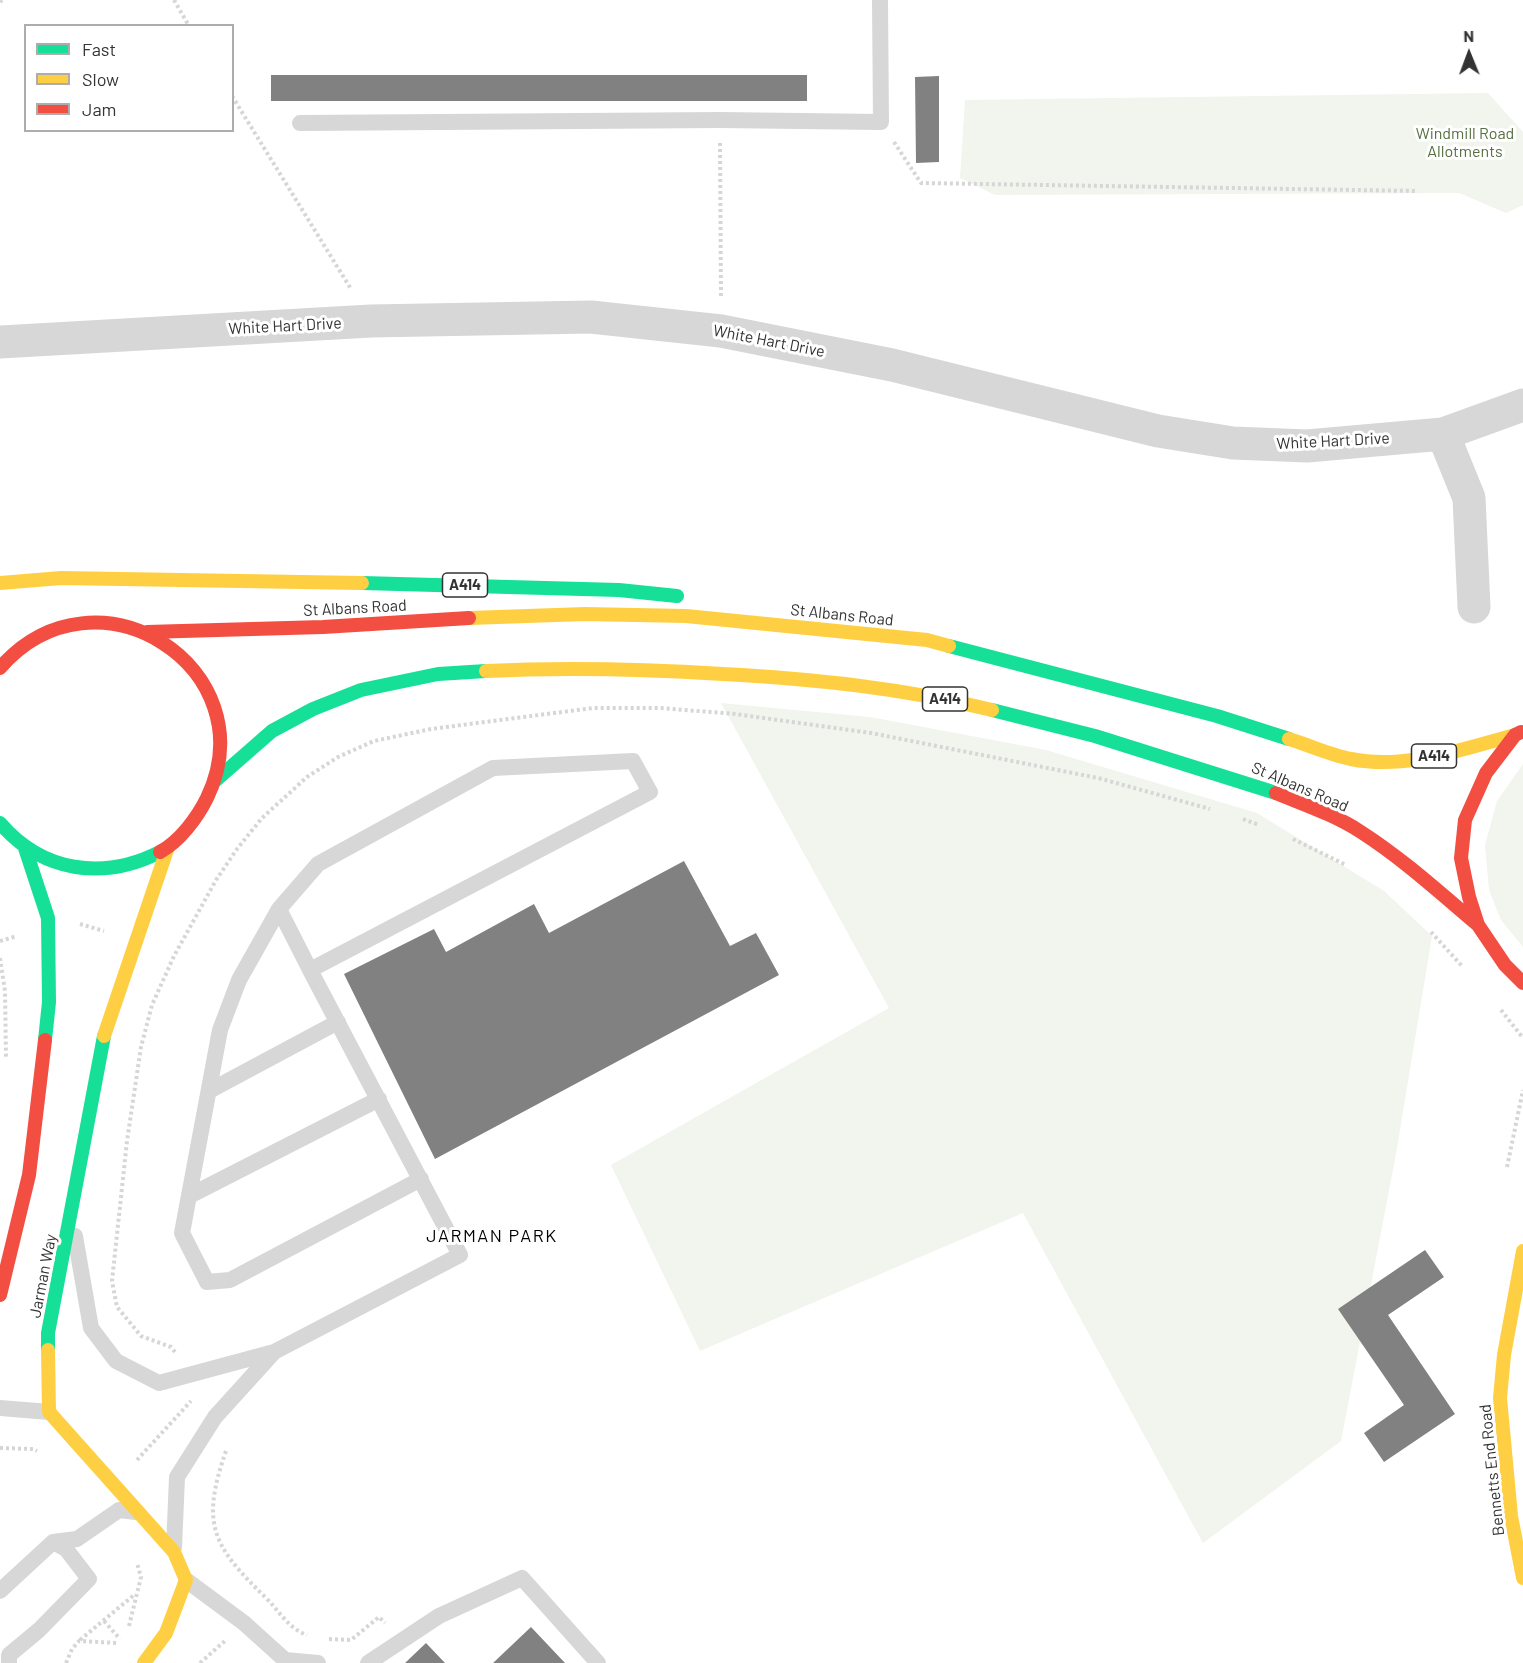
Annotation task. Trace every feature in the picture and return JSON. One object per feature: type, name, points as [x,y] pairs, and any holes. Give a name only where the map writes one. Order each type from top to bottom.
[{"type":"main road","name":"A414","points":[[0,583],[61,578],[517,586],[619,590],[688,597]]},
{"type":"main road","name":"A414","points":[[768,610],[927,640]]},
{"type":"main road","name":"St Albans Road","points":[[147,632],[323,627],[504,616],[585,614],[686,616],[927,640],[1217,716],[1351,759],[1399,762],[1428,758],[1519,733]]},
{"type":"main road","points":[[0,668],[5,657],[33,638],[60,626],[90,621],[119,623],[147,632],[177,651],[201,677],[215,710],[221,745],[216,780],[198,818],[168,847],[134,864],[97,870],[60,865],[25,848],[2,828]]},
{"type":"main road","name":"St Albans Road","points":[[216,780],[272,731],[313,709],[361,690],[438,674],[514,670],[639,669],[809,679],[865,685],[938,697],[1095,735],[1262,786],[1360,831],[1419,874],[1478,925]]},
{"type":"main road","points":[[1519,733],[1486,773],[1466,820],[1461,858],[1469,897],[1478,925],[1505,965],[1523,983]]},
{"type":"main road","name":"Jarman Way","points":[[49,1412],[48,1334],[105,1028],[168,847]]},
{"type":"main road","points":[[0,1295],[29,1175],[50,1002],[48,918],[25,848]]},
{"type":"main road","name":"Bennetts End Road","points":[[1523,1251],[1516,1319],[1500,1398],[1503,1450],[1511,1516],[1523,1578]]},
{"type":"main road","points":[[49,1412],[174,1552],[186,1580],[166,1633],[144,1663]]},
{"type":"street","name":"White Hart Drive","points":[[0,342],[371,321],[591,318],[722,331],[892,365],[1158,431],[1233,443],[1307,446],[1443,434],[1523,405]]},
{"type":"street","points":[[1443,434],[1470,498],[1474,607]]},
{"type":"lane","points":[[300,123],[720,120],[881,122],[879,0]]},
{"type":"lane","points":[[310,970],[650,792],[633,761],[493,768],[318,864],[279,909],[239,980],[220,1030],[183,1233],[207,1282],[230,1280],[421,1179]]},
{"type":"lane","points":[[72,1214],[91,1328],[116,1361],[159,1383],[274,1352],[460,1255],[279,909]]},
{"type":"lane","points":[[209,1090],[338,1022]]},
{"type":"lane","points":[[189,1196],[379,1099]]},
{"type":"lane","points":[[174,1552],[177,1477],[215,1417],[274,1352]]},
{"type":"lane","points":[[0,1408],[49,1412]]},
{"type":"lane","points":[[0,1591],[53,1542],[77,1539],[119,1510],[139,1512]]},
{"type":"lane","points":[[9,1663],[9,1655],[39,1630],[89,1579],[66,1549],[53,1542]]},
{"type":"lane","points":[[368,1663],[439,1616],[522,1578],[598,1663]]},
{"type":"lane","points":[[186,1580],[244,1623],[283,1662],[318,1663]]},
{"type":"path","points":[[174,0],[188,24]]},
{"type":"path","points":[[234,99],[371,321]]},
{"type":"path","points":[[720,120],[722,331]]},
{"type":"path","points":[[881,122],[921,183],[1417,191]]},
{"type":"path","points":[[111,1482],[133,1464],[194,1399],[182,1362],[171,1347],[141,1336],[117,1307],[112,1281],[125,1152],[141,1047],[152,1005],[174,956],[216,880],[237,849],[262,818],[307,777],[338,757],[374,741],[431,729],[593,708],[662,708],[735,714],[871,733],[1098,778],[1210,809]]},
{"type":"path","points":[[1233,815],[1262,826]]},
{"type":"path","points":[[1292,839],[1356,870]]},
{"type":"path","points":[[0,941],[78,924],[135,941],[174,956]]},
{"type":"path","points":[[1425,925],[1465,969]]},
{"type":"path","points":[[0,958],[5,991],[6,1068]]},
{"type":"path","points":[[1494,1002],[1523,1038]]},
{"type":"path","points":[[1507,1167],[1523,1090]]},
{"type":"path","points":[[215,1417],[230,1440],[215,1483],[212,1506],[214,1528],[222,1548],[295,1630],[316,1638]]},
{"type":"path","points":[[0,1448],[33,1449],[40,1453]]},
{"type":"path","points":[[79,1641],[135,1595]]},
{"type":"path","points":[[328,1638],[351,1640],[379,1617],[402,1641]]},
{"type":"path","points":[[104,1621],[125,1644]]},
{"type":"green space","name":"Windmill Road Allotments","points":[[1488,93],[1523,132],[1523,205],[1506,213],[1459,193],[995,195],[960,178],[965,100]]},
{"type":"green space","points":[[721,703],[870,717],[1046,750],[1257,813],[1384,891],[1432,936],[1396,1154],[1341,1441],[1203,1543],[1023,1213],[700,1351],[611,1165],[889,1008]]},
{"type":"green space","points":[[1523,764],[1523,947],[1501,920],[1489,890],[1485,845],[1497,801]]},
{"type":"building","points":[[271,75],[807,75],[807,101],[271,101]]},
{"type":"building","points":[[939,76],[939,162],[916,163],[915,77]]},
{"type":"building","points":[[684,861],[730,946],[756,933],[779,975],[435,1159],[344,974],[434,929],[446,952],[534,904],[549,933]]},
{"type":"building","points":[[1425,1250],[1444,1277],[1388,1315],[1455,1414],[1384,1462],[1364,1433],[1404,1405],[1338,1309]]},
{"type":"building","points":[[531,1627],[565,1663],[493,1663]]},
{"type":"building","points":[[426,1643],[445,1663],[405,1663]]},
{"type":"traffic: fast","points":[[362,583],[619,590],[677,596]]},
{"type":"traffic: fast","points":[[949,646],[1217,716],[1289,739]]},
{"type":"traffic: fast","points":[[216,780],[272,731],[313,709],[361,690],[438,674],[486,671]]},
{"type":"traffic: fast","points":[[992,710],[1095,736],[1276,793]]},
{"type":"traffic: fast","points":[[0,823],[17,840],[35,852],[74,867],[117,867],[160,852]]},
{"type":"traffic: fast","points":[[25,848],[48,918],[49,1002],[45,1040]]},
{"type":"traffic: fast","points":[[48,1350],[48,1333],[104,1036]]},
{"type":"traffic: slow","points":[[0,583],[61,578],[362,583]]},
{"type":"traffic: slow","points":[[469,618],[585,614],[686,616],[927,640],[949,646]]},
{"type":"traffic: slow","points":[[486,671],[634,670],[791,679],[892,690],[992,710]]},
{"type":"traffic: slow","points":[[1289,739],[1351,759],[1392,762],[1454,752],[1515,735]]},
{"type":"traffic: slow","points":[[104,1036],[168,847]]},
{"type":"traffic: slow","points":[[1523,1251],[1504,1355],[1500,1398],[1511,1516],[1523,1578]]},
{"type":"traffic: slow","points":[[48,1350],[49,1412],[174,1552],[186,1580],[166,1633],[144,1663]]},
{"type":"traffic: jam","points":[[147,632],[323,627],[469,618]]},
{"type":"traffic: jam","points":[[0,668],[39,636],[82,623],[124,626],[163,643],[194,671],[214,708],[220,751],[203,806],[181,835],[160,852]]},
{"type":"traffic: jam","points":[[1521,732],[1515,735],[1486,773],[1465,820],[1461,858],[1469,897],[1478,925],[1505,965],[1523,983]]},
{"type":"traffic: jam","points":[[1276,793],[1330,815],[1377,842],[1478,925]]},
{"type":"traffic: jam","points":[[0,1295],[29,1175],[45,1040]]},
{"type":"district","name":"JARMAN PARK","points":[[492,1236]]}]
